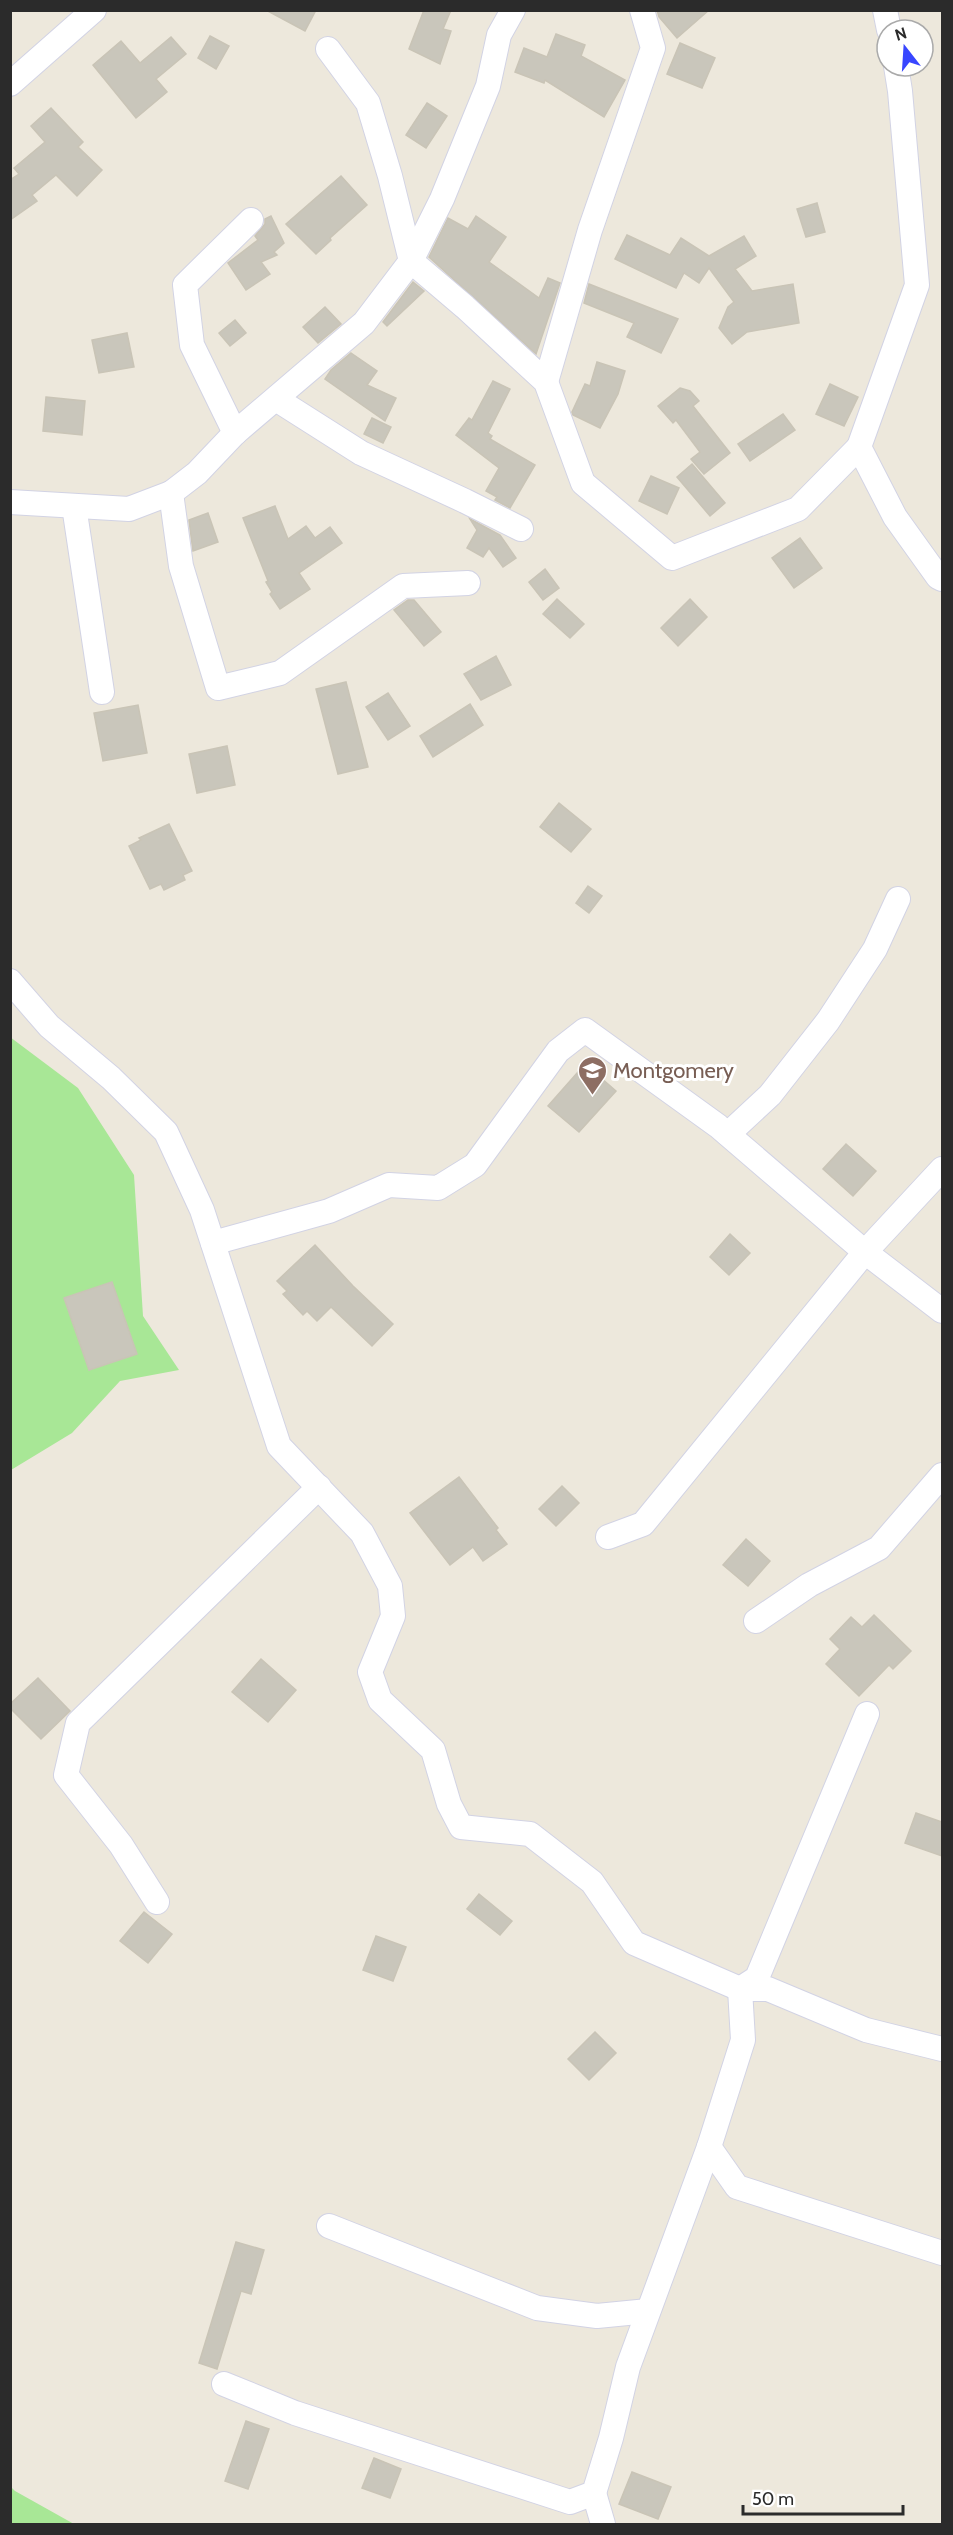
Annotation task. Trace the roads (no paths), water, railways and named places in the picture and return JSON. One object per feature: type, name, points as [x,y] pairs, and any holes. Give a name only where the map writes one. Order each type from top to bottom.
[{"type":"street","points":[[10,84],[94,10]]},
{"type":"street","points":[[10,502],[129,509],[171,493],[197,473],[235,433],[364,323],[411,261],[442,199],[488,86],[499,35],[513,10]]},
{"type":"street","points":[[546,382],[590,230],[653,48],[642,10]]},
{"type":"street","points":[[328,49],[368,104],[390,176],[411,261],[546,382],[583,483],[672,558],[798,509],[859,447],[917,285],[898,78]]},
{"type":"street","points":[[235,433],[192,345],[185,285],[251,220]]},
{"type":"street","points":[[276,399],[361,453],[521,529]]},
{"type":"street","points":[[859,447],[895,517],[938,577],[942,579]]},
{"type":"street","points":[[171,493],[180,566],[218,688],[280,673],[403,586],[468,583]]},
{"type":"street","points":[[74,506],[102,693]]},
{"type":"street","points":[[728,1134],[770,1095],[828,1021],[875,949],[898,898]]},
{"type":"street","points":[[10,981],[49,1026],[111,1078],[166,1132],[202,1210],[279,1446],[362,1533],[390,1586],[393,1616],[370,1672],[380,1700],[433,1750],[449,1804],[461,1827],[530,1834],[592,1882],[634,1943],[740,1989],[768,1989],[866,2030],[942,2049]]},
{"type":"street","points":[[213,1244],[329,1211],[389,1185],[438,1188],[475,1165],[558,1052],[585,1030],[728,1134],[865,1252],[942,1311]]},
{"type":"street","points":[[608,1537],[644,1524],[865,1252],[942,1169]]},
{"type":"street","points":[[756,1621],[809,1586],[879,1548],[942,1475]]},
{"type":"street","points":[[158,1902],[121,1845],[66,1775],[78,1723],[319,1487]]},
{"type":"street","points":[[740,1989],[757,1978],[867,1714]]},
{"type":"street","points":[[603,2524],[594,2493],[611,2438],[628,2367],[709,2147],[743,2040],[740,1989]]},
{"type":"street","points":[[709,2147],[737,2187],[942,2253]]},
{"type":"street","points":[[329,2226],[537,2308],[597,2316],[648,2311]]},
{"type":"street","points":[[224,2384],[306,2417],[570,2502],[594,2493]]},
{"type":"place","name":"Montgomery","points":[[592,1096]]}]
